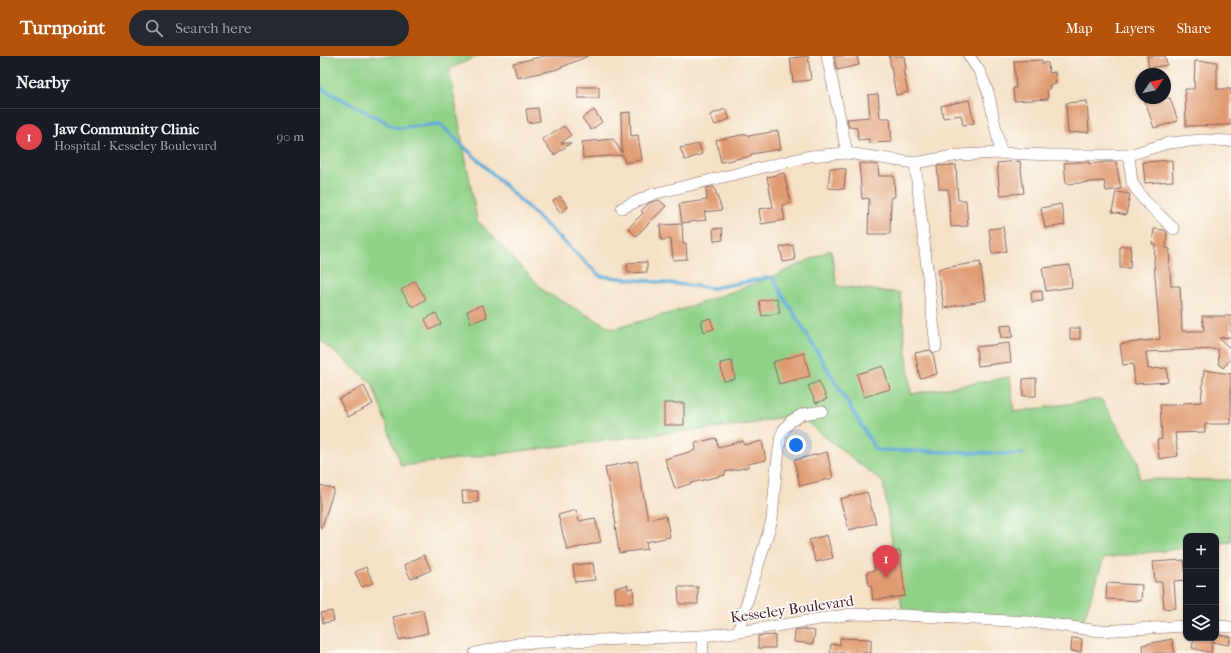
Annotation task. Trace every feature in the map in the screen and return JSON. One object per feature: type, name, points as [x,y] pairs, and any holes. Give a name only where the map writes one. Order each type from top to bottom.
[{"type":"street","points":[[827,56],[847,153]]},
{"type":"street","points":[[967,57],[980,72],[988,92],[1001,153]]},
{"type":"street","points":[[622,208],[653,194],[810,156],[847,153],[915,163],[959,156],[1001,153],[1052,155],[1129,155],[1168,143],[1202,140],[1231,141]]},
{"type":"street","points":[[1129,155],[1132,183],[1144,200],[1174,229]]},
{"type":"street","points":[[915,163],[936,347]]},
{"type":"street","points":[[738,632],[772,520],[781,436],[784,429],[791,421],[803,414],[822,411]]},
{"type":"street","name":"Kesseley Boulevard","points":[[475,653],[522,648],[702,636],[738,632],[851,614],[1044,623],[1099,631],[1183,626]]},
{"type":"street","points":[[1219,626],[1231,627]]},
{"type":"street","points":[[702,636],[703,653]]},
{"type":"green space","points":[[320,56],[478,56],[449,69],[477,220],[545,292],[613,329],[687,308],[772,277],[831,250],[837,286],[900,293],[911,394],[1010,377],[1014,412],[1101,399],[1138,461],[1139,479],[1231,480],[1231,542],[1219,544],[1219,533],[1183,533],[1183,548],[1104,558],[1083,622],[1044,623],[903,615],[883,482],[796,414],[749,424],[401,466],[372,383],[320,340]]},
{"type":"building","points":[[545,56],[588,56],[555,70],[517,78],[513,63]]},
{"type":"building","points":[[808,56],[811,80],[793,82],[790,58]]},
{"type":"building","points":[[834,56],[857,56],[859,65],[837,70]]},
{"type":"building","points":[[889,56],[904,56],[906,69],[903,70],[908,92],[896,95]]},
{"type":"building","points":[[1147,56],[1165,56],[1167,65],[1149,68]]},
{"type":"building","points":[[1042,60],[1042,63],[1048,63],[1049,73],[1055,72],[1056,84],[1049,85],[1050,89],[1047,89],[1048,99],[1014,101],[1013,88],[1016,88],[1014,61]]},
{"type":"building","points":[[1195,61],[1217,62],[1217,89],[1231,89],[1231,125],[1186,126],[1185,89],[1194,89]]},
{"type":"building","points":[[578,87],[599,87],[599,98],[578,98]]},
{"type":"building","points":[[878,94],[880,118],[890,118],[892,142],[869,143],[869,139],[858,140],[857,128],[849,127],[847,119],[870,117],[868,95]]},
{"type":"building","points":[[969,100],[974,123],[963,125],[961,115],[943,118],[941,106]]},
{"type":"building","points":[[1087,101],[1089,132],[1068,133],[1066,103]]},
{"type":"building","points":[[1171,101],[1178,121],[1154,128],[1146,104],[1171,104]]},
{"type":"building","points":[[538,108],[540,121],[528,123],[526,109]]},
{"type":"building","points":[[725,109],[730,119],[715,125],[710,115]]},
{"type":"building","points":[[594,110],[602,122],[591,130],[582,118]]},
{"type":"building","points":[[630,112],[631,136],[638,135],[642,160],[625,163],[623,155],[583,158],[582,142],[613,139],[622,153],[621,113]]},
{"type":"building","points":[[564,126],[571,135],[561,143],[571,143],[554,155],[542,139]]},
{"type":"building","points":[[778,131],[781,149],[751,154],[752,156],[721,162],[716,140],[747,134],[748,136]]},
{"type":"building","points":[[699,144],[702,154],[685,160],[680,148]]},
{"type":"building","points":[[1172,160],[1173,181],[1145,183],[1143,162]]},
{"type":"building","points":[[1020,161],[1024,193],[1000,195],[997,163]]},
{"type":"building","points":[[1089,162],[1089,164],[1116,162],[1121,189],[1106,191],[1104,181],[1066,184],[1064,163]]},
{"type":"building","points":[[859,163],[878,165],[879,176],[894,176],[895,197],[891,197],[890,234],[868,234],[869,198],[862,199]]},
{"type":"building","points":[[956,165],[958,200],[966,200],[968,226],[951,227],[948,189],[939,189],[937,166]]},
{"type":"building","points":[[830,168],[846,169],[844,189],[828,188]]},
{"type":"building","points":[[784,173],[791,203],[782,205],[785,220],[761,224],[759,209],[773,207],[767,177]]},
{"type":"building","points":[[714,187],[722,210],[704,212],[706,220],[682,223],[679,204],[707,200],[706,188]]},
{"type":"building","points":[[1116,192],[1130,194],[1126,215],[1112,212]]},
{"type":"building","points":[[560,196],[568,207],[560,213],[553,201]]},
{"type":"building","points":[[659,200],[666,206],[636,236],[628,228],[643,213],[641,211],[649,203]]},
{"type":"building","points":[[1061,204],[1065,225],[1045,228],[1041,208]]},
{"type":"building","points":[[682,224],[683,244],[686,243],[687,259],[673,260],[671,239],[661,240],[660,225]]},
{"type":"building","points":[[1003,227],[1007,251],[992,254],[989,229]]},
{"type":"building","points":[[722,228],[723,240],[714,241],[713,229]]},
{"type":"building","points":[[1154,229],[1164,230],[1167,232],[1166,248],[1170,249],[1169,269],[1171,286],[1180,286],[1182,331],[1204,331],[1202,316],[1231,316],[1231,337],[1219,338],[1231,349],[1231,359],[1223,368],[1219,364],[1218,349],[1146,352],[1148,369],[1167,368],[1168,382],[1135,384],[1133,364],[1123,365],[1120,344],[1160,339],[1154,263],[1155,244],[1152,244]]},
{"type":"building","points":[[793,245],[795,260],[783,262],[780,247]]},
{"type":"building","points":[[1120,246],[1131,246],[1130,268],[1120,268]]},
{"type":"building","points":[[647,262],[647,272],[628,273],[627,263]]},
{"type":"building","points":[[980,262],[986,300],[944,308],[938,269]]},
{"type":"building","points":[[1070,265],[1072,287],[1046,291],[1042,268]]},
{"type":"building","points":[[415,281],[426,299],[415,306],[411,306],[401,290]]},
{"type":"building","points":[[1042,291],[1043,301],[1032,302],[1031,292]]},
{"type":"building","points":[[777,298],[780,313],[762,316],[759,301]]},
{"type":"building","points":[[482,305],[487,317],[471,323],[467,311]]},
{"type":"building","points":[[436,313],[441,324],[430,330],[425,319]]},
{"type":"building","points":[[710,318],[714,329],[704,332],[701,321]]},
{"type":"building","points":[[1011,325],[1013,337],[1001,338],[1000,326]]},
{"type":"building","points":[[1070,328],[1080,328],[1080,339],[1070,339]]},
{"type":"building","points":[[1009,343],[1011,362],[978,366],[976,347]]},
{"type":"building","points":[[930,350],[933,353],[937,374],[920,378],[915,353]]},
{"type":"building","points":[[804,353],[810,376],[779,384],[773,362]]},
{"type":"building","points":[[732,361],[735,379],[724,381],[720,363]]},
{"type":"building","points":[[883,366],[890,389],[864,397],[857,374]]},
{"type":"building","points":[[1204,370],[1231,374],[1231,424],[1205,424],[1205,432],[1175,433],[1178,456],[1159,459],[1157,440],[1162,439],[1160,405],[1183,405],[1183,403],[1201,402]]},
{"type":"building","points":[[1036,378],[1036,396],[1023,396],[1023,379]]},
{"type":"building","points":[[819,381],[827,399],[816,403],[808,386]]},
{"type":"building","points":[[364,386],[373,404],[348,417],[339,399]]},
{"type":"building","points":[[664,403],[684,403],[684,425],[664,425]]},
{"type":"building","points":[[716,438],[718,447],[743,441],[744,445],[762,441],[766,460],[748,464],[748,467],[725,472],[725,475],[695,482],[675,489],[665,459],[696,450],[695,443]]},
{"type":"building","points":[[827,452],[833,478],[800,486],[794,460]]},
{"type":"building","points":[[637,461],[648,519],[666,516],[670,537],[646,542],[647,549],[619,553],[616,524],[605,467]]},
{"type":"building","points":[[320,485],[334,489],[322,527],[320,527]]},
{"type":"building","points":[[462,491],[478,491],[478,502],[463,503]]},
{"type":"building","points":[[867,492],[876,523],[849,530],[840,499]]},
{"type":"building","points":[[576,510],[579,521],[595,518],[601,542],[567,550],[558,515]]},
{"type":"building","points":[[827,535],[833,558],[816,562],[809,540]]},
{"type":"building","points":[[900,551],[905,596],[873,600],[867,572],[875,570],[873,554]]},
{"type":"building","points":[[424,555],[431,570],[411,579],[404,565]]},
{"type":"building","points":[[1183,560],[1183,580],[1174,581],[1176,608],[1164,609],[1162,582],[1155,582],[1153,562]]},
{"type":"building","points":[[593,563],[595,580],[575,582],[573,565]]},
{"type":"building","points":[[366,567],[373,583],[362,587],[355,572]]},
{"type":"building","points":[[1107,583],[1142,585],[1141,601],[1106,599]]},
{"type":"building","points":[[628,585],[628,589],[633,588],[634,602],[616,603],[615,588]]},
{"type":"building","points":[[678,587],[698,587],[698,604],[679,604]]},
{"type":"building","points":[[423,610],[428,633],[399,640],[393,617]]},
{"type":"building","points":[[332,611],[334,621],[323,623],[321,613]]},
{"type":"building","points":[[801,629],[815,631],[813,644],[794,642],[795,630]]},
{"type":"building","points":[[775,635],[775,648],[758,648],[758,636]]},
{"type":"building","points":[[1219,635],[1231,637],[1229,645],[1212,642],[1211,653],[1192,648],[1193,641],[1219,641]]},
{"type":"building","points":[[840,638],[871,639],[871,653],[830,653],[831,644],[840,645]]},
{"type":"building","points":[[1072,638],[1082,639],[1081,652],[1071,651]]},
{"type":"building","points":[[1172,639],[1175,653],[1144,653],[1142,645]]},
{"type":"waterway","points":[[320,88],[397,128],[440,124],[600,276],[713,288],[772,277],[876,450],[1022,454]]},
{"type":"place","name":"Jaw Community Clinic","points":[[886,578]]}]
